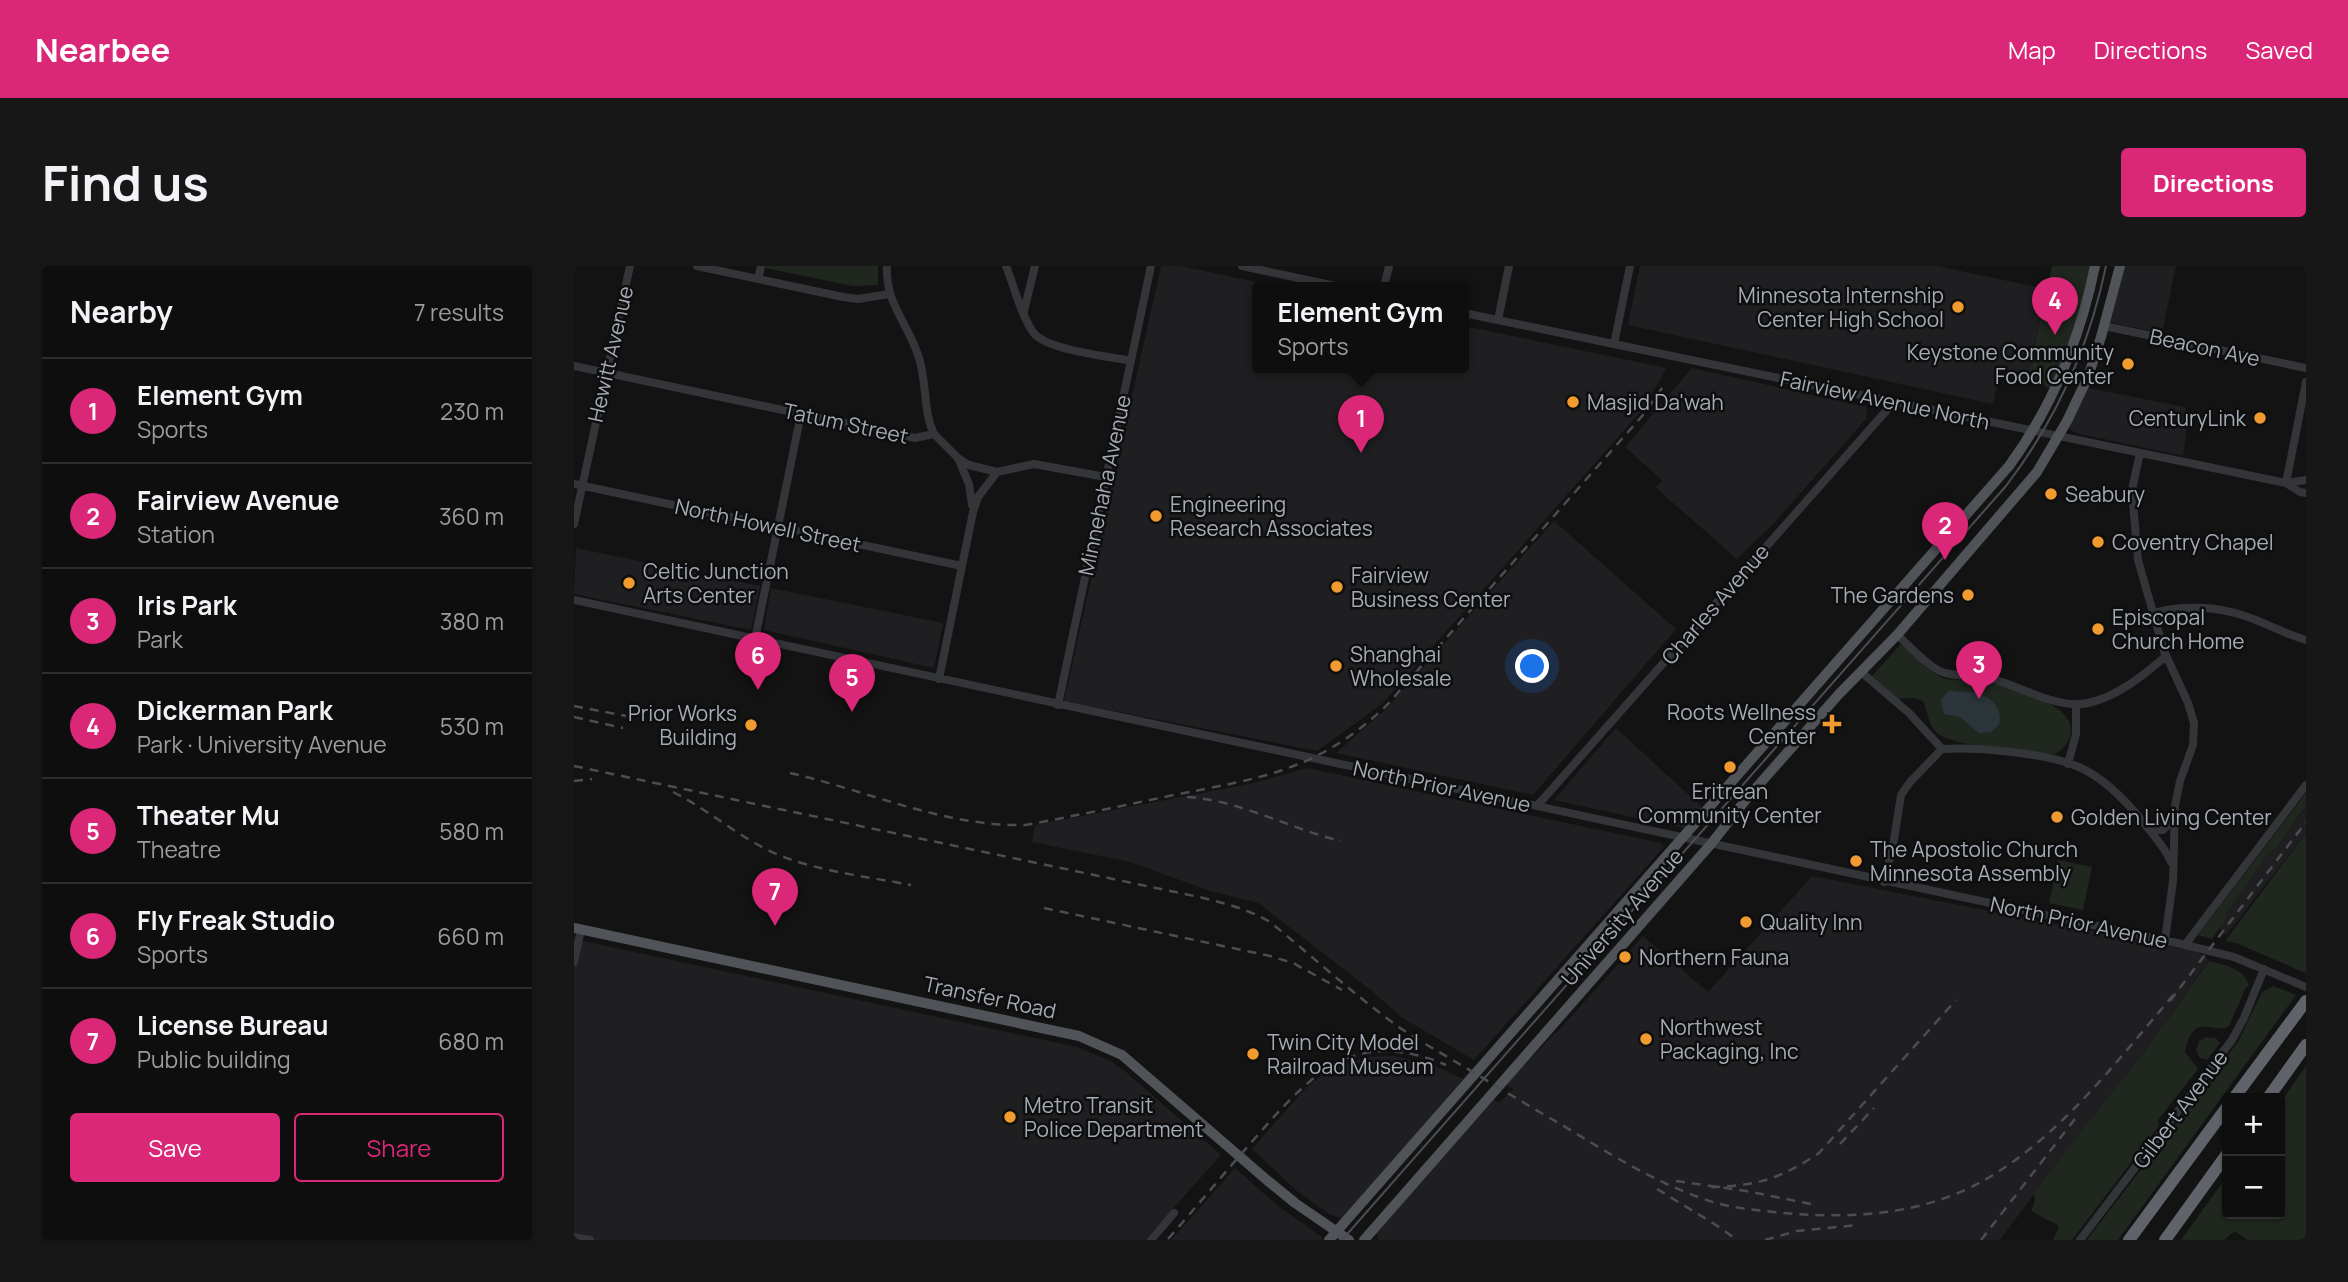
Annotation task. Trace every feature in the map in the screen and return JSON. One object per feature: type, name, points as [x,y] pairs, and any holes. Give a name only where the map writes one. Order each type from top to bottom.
[{"type":"highway","points":[[2238,1093],[2306,1001]]},
{"type":"highway","points":[[2272,1093],[2306,1045]]},
{"type":"highway","points":[[2129,1240],[2222,1114]]},
{"type":"highway","points":[[2165,1240],[2226,1156]]},
{"type":"main road","name":"University Avenue","points":[[1333,1236],[2016,457],[2052,395],[2070,356],[2095,266]]},
{"type":"main road","name":"University Avenue","points":[[1364,1240],[1711,844],[1743,802],[1897,635],[2021,492],[2059,436],[2088,377],[2105,326],[2120,266]]},
{"type":"main road","name":"Transfer Road","points":[[577,929],[1093,1041],[1115,1051],[1137,1066],[1333,1236],[1349,1240]]},
{"type":"street","name":"Hewitt Avenue","points":[[574,524],[578,485],[607,373],[630,266]]},
{"type":"street","points":[[697,266],[843,297],[858,299],[889,295]]},
{"type":"street","points":[[758,279],[761,266]]},
{"type":"street","points":[[887,266],[889,295],[919,358],[934,434]]},
{"type":"street","points":[[1006,266],[1033,332],[1043,341],[1131,361]]},
{"type":"street","points":[[1024,311],[1035,266]]},
{"type":"street","name":"Minnehaha Avenue","points":[[1058,705],[1151,266]]},
{"type":"street","points":[[1242,266],[1267,269],[1320,282]]},
{"type":"street","points":[[1498,320],[1509,266]]},
{"type":"street","points":[[1614,344],[1630,266]]},
{"type":"street","name":"Fairview Avenue North","points":[[1469,314],[2286,483],[2306,480]]},
{"type":"street","name":"Beacon Ave","points":[[2105,326],[2306,368]]},
{"type":"street","name":"Tatum Street","points":[[574,366],[915,438],[934,434],[969,465],[997,472],[1034,464],[1106,477]]},
{"type":"street","points":[[2306,382],[2286,483],[2306,493]]},
{"type":"street","name":"Charles Avenue","points":[[1536,806],[1894,402]]},
{"type":"street","points":[[755,639],[801,414]]},
{"type":"street","points":[[2140,453],[2133,494],[2135,540],[2143,583],[2166,656],[2188,703],[2194,723],[2193,745],[2176,795],[2173,869],[2165,940]]},
{"type":"street","points":[[958,458],[969,484],[973,512]]},
{"type":"street","points":[[939,679],[973,512],[978,497],[997,472]]},
{"type":"street","name":"North Howell Street","points":[[578,485],[962,566]]},
{"type":"street","name":"North Prior Avenue","points":[[574,600],[2165,940],[2234,957],[2306,987]]},
{"type":"street","points":[[2153,613],[2200,607],[2223,610],[2246,616],[2306,640]]},
{"type":"street","points":[[1897,635],[1943,673],[1988,678],[2048,699],[2076,704],[2090,703],[2131,683],[2166,656]]},
{"type":"street","points":[[1861,672],[1909,713],[1942,749]]},
{"type":"street","points":[[2068,764],[2076,734],[2076,704]]},
{"type":"street","points":[[1884,881],[1901,795],[1942,749],[1957,748],[2028,754],[2086,771],[2133,809],[2164,848],[2173,869]]},
{"type":"street","points":[[2185,945],[2306,785]]},
{"type":"street","points":[[2150,830],[2163,830],[2173,820]]},
{"type":"street","points":[[574,962],[577,929]]},
{"type":"street","name":"Gilbert Avenue","points":[[2080,1240],[2232,1040],[2264,969]]},
{"type":"street","points":[[1151,1240],[1174,1213]]},
{"type":"street","points":[[574,1237],[590,1240]]},
{"type":"shaded area","points":[[878,266],[878,285],[853,286],[765,268]]},
{"type":"shaded area","points":[[1161,266],[1181,266],[1256,282],[1252,282],[1252,373],[1469,373],[1469,327],[1667,368],[1642,410],[1382,704],[1317,751],[1064,701]]},
{"type":"shaded area","points":[[1640,266],[1937,266],[2046,289],[2028,375],[2031,377],[2029,384],[1999,371],[1993,404],[1628,325]]},
{"type":"shaded area","points":[[2052,266],[2091,266],[2078,320],[2050,389],[2028,375]]},
{"type":"shaded area","points":[[2125,266],[2176,266],[2162,333],[2109,322]]},
{"type":"shaded area","points":[[1692,368],[1866,407],[1867,418],[1775,522],[1737,559],[1655,487],[1663,481],[1625,447]]},
{"type":"shaded area","points":[[2089,388],[2184,407],[2189,414],[2183,456],[2076,433],[2068,428]]},
{"type":"shaded area","points":[[1554,521],[1676,629],[1533,795],[1336,753],[1385,710]]},
{"type":"shaded area","points":[[576,548],[760,586],[751,630],[574,594]]},
{"type":"shaded area","points":[[771,588],[943,623],[934,668],[764,630]]},
{"type":"shaded area","points":[[1901,644],[1926,667],[1943,678],[1996,685],[2046,702],[2068,719],[2071,734],[2068,742],[2054,755],[1972,745],[1943,737],[1933,728],[1923,701],[1914,698],[1898,699],[1872,676]]},
{"type":"shaded area","points":[[1949,690],[1979,693],[1990,699],[1999,713],[1999,725],[1991,732],[1979,733],[1960,717],[1944,714],[1941,700]]},
{"type":"shaded area","points":[[1616,728],[1703,808],[1687,829],[1554,800]]},
{"type":"shaded area","points":[[1307,768],[1661,843],[1664,847],[1474,1060],[1401,1017],[1372,991],[1258,903],[1210,891],[1130,862],[1032,842],[1035,825],[1254,783]]},
{"type":"shaded area","points":[[2306,793],[2306,806],[2277,848],[2267,855],[2212,939],[2198,935]]},
{"type":"shaded area","points":[[2306,807],[2306,833],[2226,935],[2219,928],[2226,919],[2226,914],[2267,855],[2277,848]]},
{"type":"shaded area","points":[[2306,833],[2306,973],[2236,943],[2225,941]]},
{"type":"shaded area","points":[[2058,860],[2092,867],[2083,910],[2049,903]]},
{"type":"shaded area","points":[[1812,876],[2198,952],[2209,960],[2142,1055],[2000,1240],[1379,1240],[1378,1230],[1494,1100],[1499,1103],[1513,1089],[1505,1084],[1570,1018],[1643,936],[1708,992]]},
{"type":"shaded area","points":[[574,939],[1077,1047],[1111,1061],[1126,1072],[1221,1155],[1145,1240],[574,1240]]},
{"type":"shaded area","points":[[2209,961],[2240,972],[2249,987],[2246,987],[2229,1026],[2204,1027],[2193,1031],[2185,1052],[2198,1069],[2158,1120],[2159,1126],[2072,1240],[2053,1240],[2059,1226],[2031,1211],[2035,1200],[2034,1193],[2142,1055]]},
{"type":"shaded area","points":[[2273,986],[2296,995],[2225,1093],[2222,1093],[2222,1097],[2118,1240],[2087,1240],[2238,1042],[2262,992]]},
{"type":"shaded area","points":[[2206,1037],[2216,1038],[2220,1043],[2207,1060],[2200,1058],[2196,1050],[2199,1041]]},
{"type":"shaded area","points":[[1392,1056],[1429,1063],[1463,1079],[1344,1216],[1339,1218],[1297,1191],[1252,1149],[1304,1090],[1319,1077],[1334,1068],[1368,1057]]},
{"type":"shaded area","points":[[2306,1066],[2306,1240],[2247,1240],[2235,1231],[2224,1240],[2181,1240],[2222,1183],[2222,1219],[2285,1219],[2285,1096]]},
{"type":"shaded area","points":[[1235,1168],[1278,1206],[1322,1237],[1322,1240],[1171,1240]]},
{"type":"tram line","points":[[1342,1240],[2006,486],[2041,435],[2069,382],[2090,326],[2106,266]]},
{"type":"railway","points":[[790,773],[936,814],[996,824],[1026,825],[1231,784],[1286,769],[1312,758],[1337,745],[1388,704],[1643,415],[1662,388]]},
{"type":"railway","points":[[574,706],[626,716]]},
{"type":"railway","points":[[574,717],[623,728]]},
{"type":"railway","points":[[574,766],[1199,897],[1244,910],[1270,922],[1380,1013],[1430,1047],[1656,1179],[1695,1196],[1745,1209],[1859,1215],[1915,1207],[1968,1189],[2020,1157],[2045,1137],[2113,1067],[2176,992]]},
{"type":"railway","points":[[574,781],[592,779]]},
{"type":"railway","points":[[673,792],[755,843],[784,857],[831,870],[911,885]]},
{"type":"railway","points":[[1187,797],[1226,803],[1341,841]]},
{"type":"railway","points":[[2170,1001],[2306,822]]},
{"type":"railway","points":[[1044,908],[1270,956],[1293,963],[1342,990]]},
{"type":"railway","points":[[1711,1187],[1742,1185],[1768,1179],[1819,1153],[1956,1000]]},
{"type":"railway","points":[[1168,1239],[1297,1093],[1338,1062],[1361,1054],[1386,1051],[1414,1055],[1446,1065]]},
{"type":"railway","points":[[1840,1144],[1874,1108]]},
{"type":"railway","points":[[1981,1240],[2078,1115]]},
{"type":"railway","points":[[1676,1181],[1811,1204]]},
{"type":"railway","points":[[1657,1189],[1737,1240]]},
{"type":"railway","points":[[1765,1240],[1797,1231],[1858,1225]]},
{"type":"place","name":"Minnesota Internship Center High School","points":[[1958,307]]},
{"type":"place","name":"Dickerman Park","points":[[2055,335]]},
{"type":"place","name":"Keystone Community Food Center","points":[[2128,364]]},
{"type":"place","name":"Masjid Da'wah","points":[[1573,402]]},
{"type":"place","name":"CenturyLink","points":[[2260,418]]},
{"type":"place","name":"Element Gym","points":[[1361,453]]},
{"type":"place","name":"Seabury","points":[[2051,494]]},
{"type":"place","name":"Engineering Research Associates","points":[[1156,516]]},
{"type":"place","name":"Coventry Chapel","points":[[2098,542]]},
{"type":"place","name":"Fairview Avenue","points":[[1945,560]]},
{"type":"place","name":"Celtic Junction Arts Center","points":[[629,583]]},
{"type":"place","name":"Fairview Business Center","points":[[1337,587]]},
{"type":"place","name":"The Gardens","points":[[1968,595]]},
{"type":"place","name":"Episcopal Church Home","points":[[2098,629]]},
{"type":"place","name":"Shanghai Wholesale","points":[[1336,666]]},
{"type":"place","name":"Fly Freak Studio","points":[[758,690]]},
{"type":"place","name":"Iris Park","points":[[1979,699]]},
{"type":"place","name":"Theater Mu","points":[[852,712]]},
{"type":"place","name":"Roots Wellness Center","points":[[1832,724]]},
{"type":"place","name":"Prior Works Building","points":[[751,725]]},
{"type":"place","name":"Eritrean Community Center","points":[[1730,767]]},
{"type":"place","name":"Golden Living Center","points":[[2057,817]]},
{"type":"place","name":"The Apostolic Church Minnesota Assembly","points":[[1856,861]]},
{"type":"place","name":"Quality Inn","points":[[1746,922]]},
{"type":"place","name":"License Bureau","points":[[775,926]]},
{"type":"place","name":"Northern Fauna","points":[[1625,957]]},
{"type":"place","name":"Northwest Packaging, Inc","points":[[1646,1039]]},
{"type":"place","name":"Twin City Model Railroad Museum","points":[[1253,1054]]},
{"type":"place","name":"Metro Transit Police Department","points":[[1010,1117]]}]
